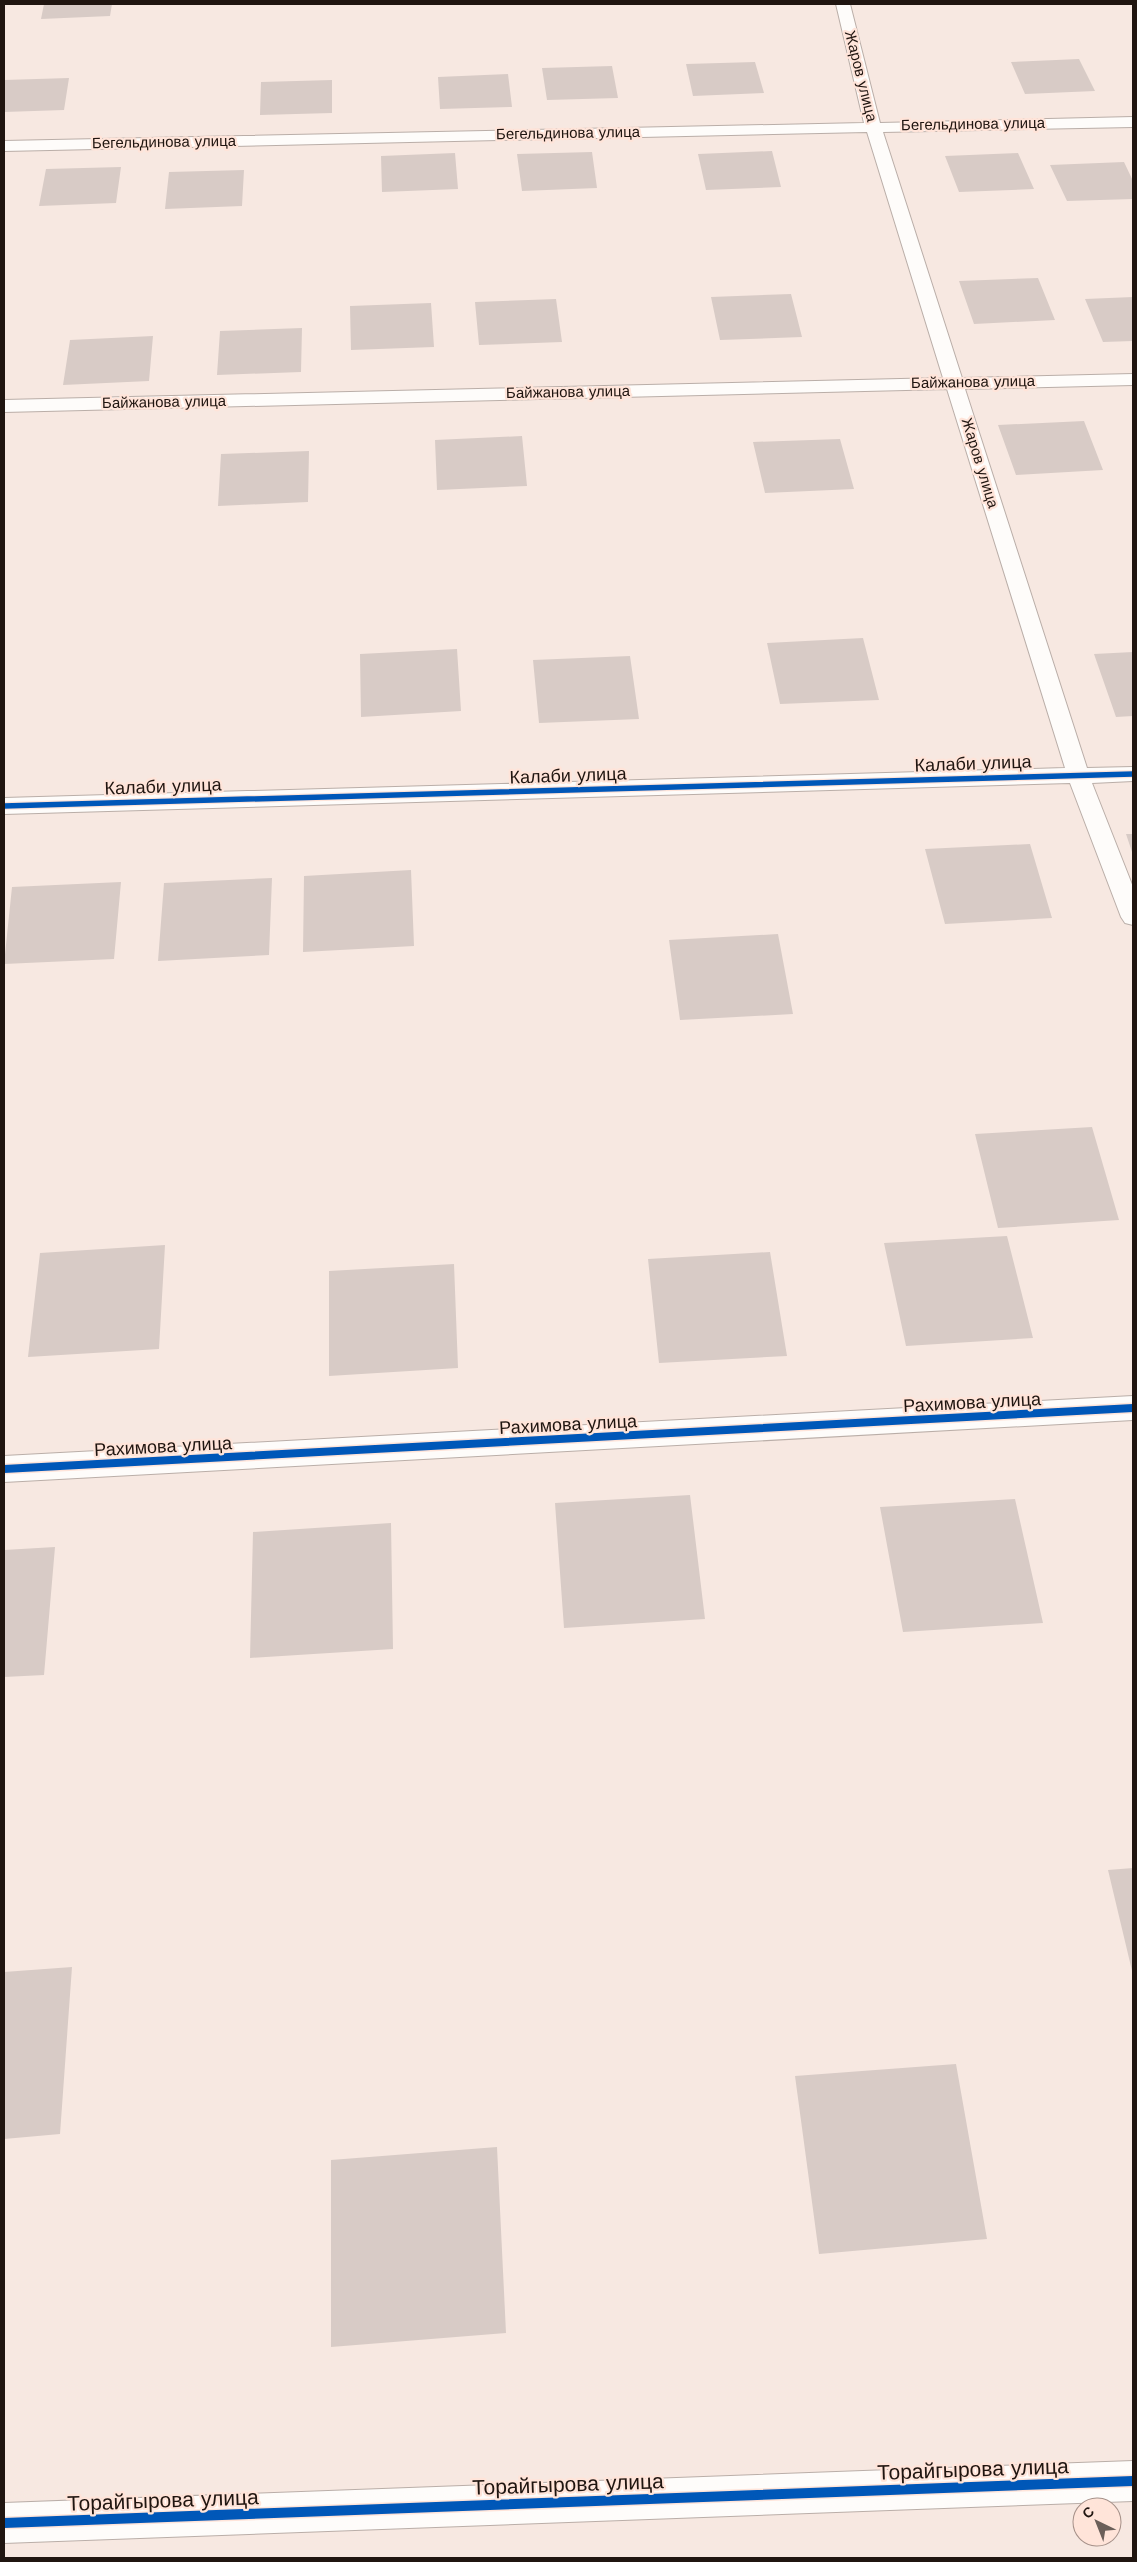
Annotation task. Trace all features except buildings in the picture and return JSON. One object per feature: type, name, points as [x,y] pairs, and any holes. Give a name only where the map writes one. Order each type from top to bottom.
[{"type":"street","name":"Жаров улица","points":[[843,4],[873,126],[1078,775],[1133,917]]},
{"type":"street","name":"Бегельдинова улица","points":[[4,146],[873,126],[1133,122]]},
{"type":"street","name":"Байжанова улица","points":[[4,406],[1133,378]]},
{"type":"street","name":"Калаби улица","points":[[4,806],[1133,774]]},
{"type":"street","name":"Рахимова улица","points":[[4,1469],[1133,1408]]},
{"type":"street","name":"Торайгырова улица","points":[[4,2523],[1133,2480]]},
{"type":"cycle path","points":[[4,806],[1133,774]]},
{"type":"cycle path","points":[[4,1469],[1133,1408]]},
{"type":"cycle path","points":[[4,2523],[1133,2481]]}]
